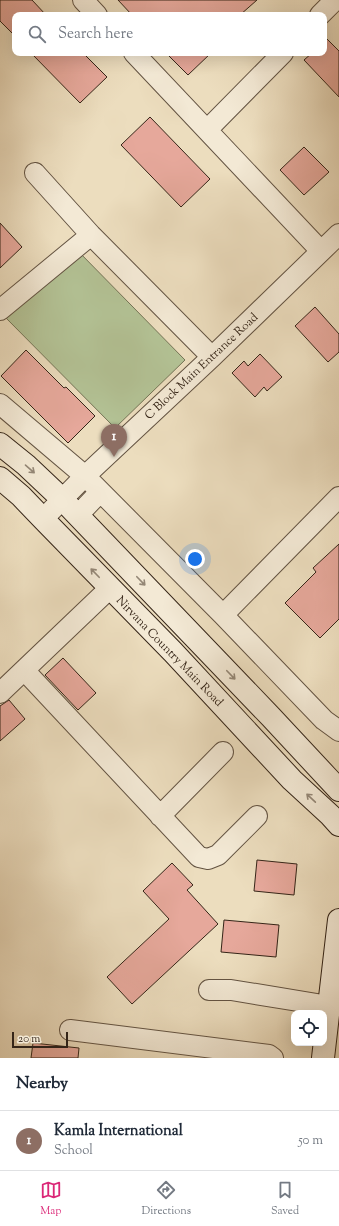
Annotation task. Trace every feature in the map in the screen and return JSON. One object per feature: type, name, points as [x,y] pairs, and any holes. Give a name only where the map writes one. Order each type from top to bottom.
[{"type":"street","points":[[83,0],[94,12]]},
{"type":"street","points":[[137,56],[321,251]]},
{"type":"street","points":[[208,130],[280,56]]},
{"type":"street","points":[[35,173],[90,234],[212,357]]},
{"type":"street","points":[[0,310],[90,234]]},
{"type":"street","name":"C Block Main Entrance Road","points":[[43,519],[85,476],[212,357],[339,234]]},
{"type":"street","points":[[0,404],[85,476],[223,615],[324,720],[339,731]]},
{"type":"street","points":[[0,444],[26,465],[78,515],[271,716],[339,790]]},
{"type":"street","name":"Nirvana Country Main Road","points":[[0,478],[21,496],[173,652],[292,780],[339,825]]},
{"type":"street","points":[[78,515],[100,492]]},
{"type":"street","points":[[223,615],[339,497]]},
{"type":"street","points":[[0,693],[110,588]]},
{"type":"street","points":[[24,670],[198,857],[208,859],[218,855],[257,816]]},
{"type":"street","points":[[160,816],[223,752]]},
{"type":"street","points":[[323,1058],[339,920]]},
{"type":"street","points":[[209,990],[231,990],[329,1006]]},
{"type":"street","points":[[70,1030],[269,1055],[273,1058]]},
{"type":"green space","points":[[77,250],[185,360],[115,428],[5,317]]},
{"type":"building","points":[[0,0],[32,0],[43,12],[12,12],[12,33],[0,21]]},
{"type":"building","points":[[118,0],[257,0],[243,12],[129,12]]},
{"type":"building","points":[[327,39],[339,51],[339,97],[304,60],[309,56],[327,56]]},
{"type":"building","points":[[34,56],[86,56],[107,77],[80,103]]},
{"type":"building","points":[[169,56],[208,56],[188,75]]},
{"type":"building","points":[[150,117],[210,179],[181,207],[121,145]]},
{"type":"building","points":[[304,147],[329,172],[304,195],[280,170]]},
{"type":"building","points":[[0,223],[22,247],[0,268]]},
{"type":"building","points":[[315,307],[339,334],[339,352],[328,362],[295,326]]},
{"type":"building","points":[[26,350],[95,416],[68,443],[1,376]]},
{"type":"building","points":[[260,354],[282,377],[267,391],[264,387],[255,397],[232,373],[244,361],[248,366]]},
{"type":"building","points":[[339,544],[339,619],[320,638],[285,603],[316,572],[313,568]]},
{"type":"building","points":[[63,658],[96,693],[78,710],[45,675]]},
{"type":"building","points":[[9,700],[25,719],[0,741],[0,706]]},
{"type":"building","points":[[257,860],[297,864],[294,895],[254,891]]},
{"type":"building","points":[[172,863],[193,885],[187,890],[218,924],[132,1004],[107,977],[169,919],[143,891]]},
{"type":"building","points":[[224,920],[279,925],[276,957],[221,952]]},
{"type":"building","points":[[33,1043],[79,1048],[78,1058],[31,1058]]},
{"type":"place","name":"Kamla International","points":[[114,457]]}]
